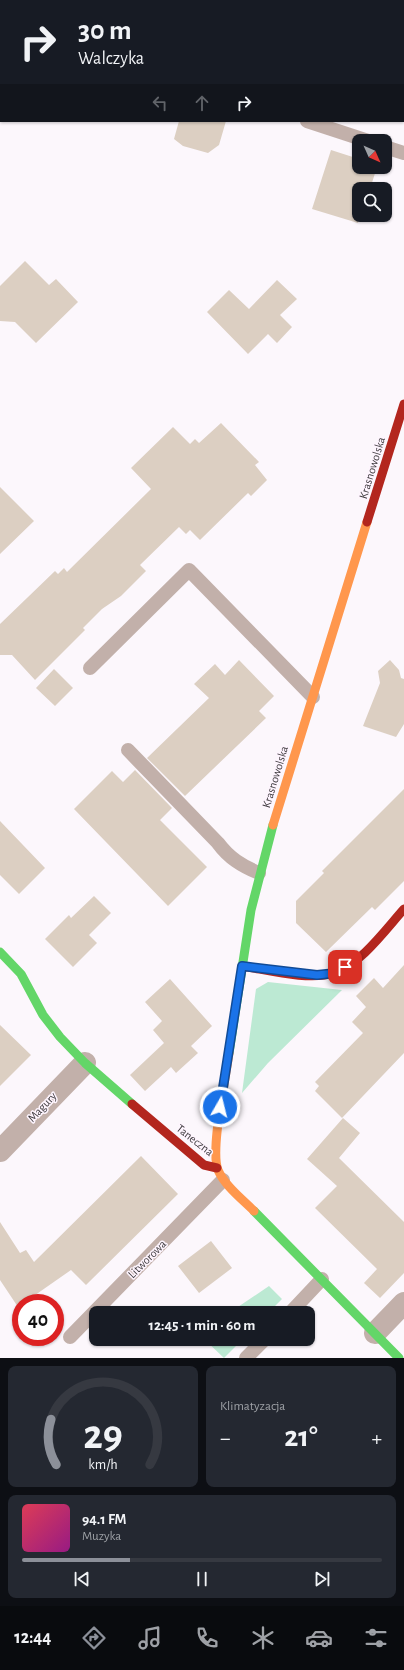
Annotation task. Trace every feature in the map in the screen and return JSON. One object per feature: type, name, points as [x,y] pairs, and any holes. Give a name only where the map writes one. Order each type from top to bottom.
[{"type":"street","name":"Krasnowolska","points":[[220,1174],[216,1137],[251,910],[259,873],[404,404]]},
{"type":"street","points":[[242,966],[317,975],[336,973],[354,960],[404,909]]},
{"type":"street","name":"Taneczna","points":[[0,952],[21,974],[47,1021],[84,1063],[197,1160],[220,1174],[399,1358]]},
{"type":"street","name":"Magury","points":[[0,1151],[84,1063]]},
{"type":"street","points":[[375,1332],[404,1303]]},
{"type":"lane","points":[[310,122],[352,136]]},
{"type":"lane","points":[[392,149],[404,153]]},
{"type":"lane","points":[[90,668],[189,570],[313,697]]},
{"type":"lane","points":[[128,750],[218,843],[226,855],[259,873]]},
{"type":"lane","name":"Litworowa","points":[[70,1337],[220,1174]]},
{"type":"lane","points":[[297,1306],[322,1279]]},
{"type":"lane","points":[[246,1358],[257,1346]]},
{"type":"green space","points":[[268,982],[342,990],[268,1063],[242,1093],[256,989]]},
{"type":"green space","points":[[269,1286],[282,1299],[275,1306],[239,1306]]},
{"type":"green space","points":[[211,1346],[236,1346],[224,1358]]},
{"type":"building","points":[[179,122],[226,122],[219,145],[208,153],[183,146],[174,139]]},
{"type":"building","points":[[331,150],[352,157],[352,174],[375,174],[372,182],[352,182],[352,221],[312,209]]},
{"type":"building","points":[[25,261],[49,285],[56,279],[78,302],[36,343],[15,322],[0,321],[0,286]]},
{"type":"building","points":[[277,280],[297,299],[280,315],[292,327],[277,343],[268,334],[248,354],[207,312],[229,290],[249,309]]},
{"type":"building","points":[[221,423],[259,462],[255,465],[267,480],[251,496],[248,493],[200,540],[190,530],[186,534],[179,527],[140,565],[146,571],[121,596],[102,609],[83,628],[85,630],[35,680],[12,655],[0,655],[0,624],[55,571],[58,574],[64,568],[67,572],[151,489],[131,468],[173,427],[190,444],[195,439],[199,443]]},
{"type":"building","points":[[0,487],[34,521],[0,554]]},
{"type":"building","points":[[239,660],[274,696],[259,711],[266,718],[185,796],[147,758],[209,698],[194,684],[215,664],[225,675]]},
{"type":"building","points":[[390,660],[399,670],[401,678],[404,679],[404,724],[396,737],[363,726],[380,683],[378,671]]},
{"type":"building","points":[[54,669],[73,688],[55,706],[36,688]]},
{"type":"building","points":[[135,770],[172,808],[160,820],[207,867],[168,906],[74,809],[112,771],[123,782]]},
{"type":"building","points":[[404,789],[404,881],[375,910],[372,907],[326,952],[296,923],[296,901],[324,873],[322,871]]},
{"type":"building","points":[[0,821],[45,868],[19,894],[0,875]]},
{"type":"building","points":[[94,896],[111,913],[89,935],[97,943],[73,967],[45,939],[69,915],[71,918]]},
{"type":"building","points":[[404,965],[404,1053],[342,1118],[315,1091],[319,1086],[315,1082],[363,1033],[352,1022],[366,1007],[356,996],[374,978],[383,988]]},
{"type":"building","points":[[170,979],[212,1026],[191,1046],[198,1053],[176,1073],[171,1067],[145,1091],[130,1075],[164,1043],[153,1030],[162,1021],[145,1002]]},
{"type":"building","points":[[0,1025],[31,1055],[0,1086]]},
{"type":"building","points":[[343,1118],[360,1133],[339,1158],[404,1222],[404,1273],[380,1298],[364,1283],[377,1269],[315,1208],[337,1186],[307,1159]]},
{"type":"building","points":[[141,1156],[178,1194],[86,1285],[71,1270],[37,1294],[12,1294],[12,1298],[0,1280],[0,1222],[20,1253],[26,1250],[34,1262]]},
{"type":"building","points":[[211,1241],[232,1268],[199,1293],[178,1266]]},
{"type":"traffic: fast","points":[[229,1053],[251,910],[273,825]]},
{"type":"traffic: fast","points":[[0,952],[21,974],[43,1015],[60,1037],[85,1063],[132,1104]]},
{"type":"traffic: fast","points":[[254,1211],[399,1358]]},
{"type":"traffic: slow","points":[[273,825],[367,522]]},
{"type":"traffic: slow","points":[[229,1053],[219,1113],[216,1160],[221,1176],[234,1192],[254,1211]]},
{"type":"traffic: jam","points":[[367,522],[404,404]]},
{"type":"traffic: jam","points":[[242,966],[313,976],[334,973],[344,969],[363,955],[404,909]]},
{"type":"traffic: jam","points":[[132,1104],[204,1165],[217,1168]]},
{"type":"route","points":[[220,1107],[242,966],[317,975],[336,973],[345,967]]}]
